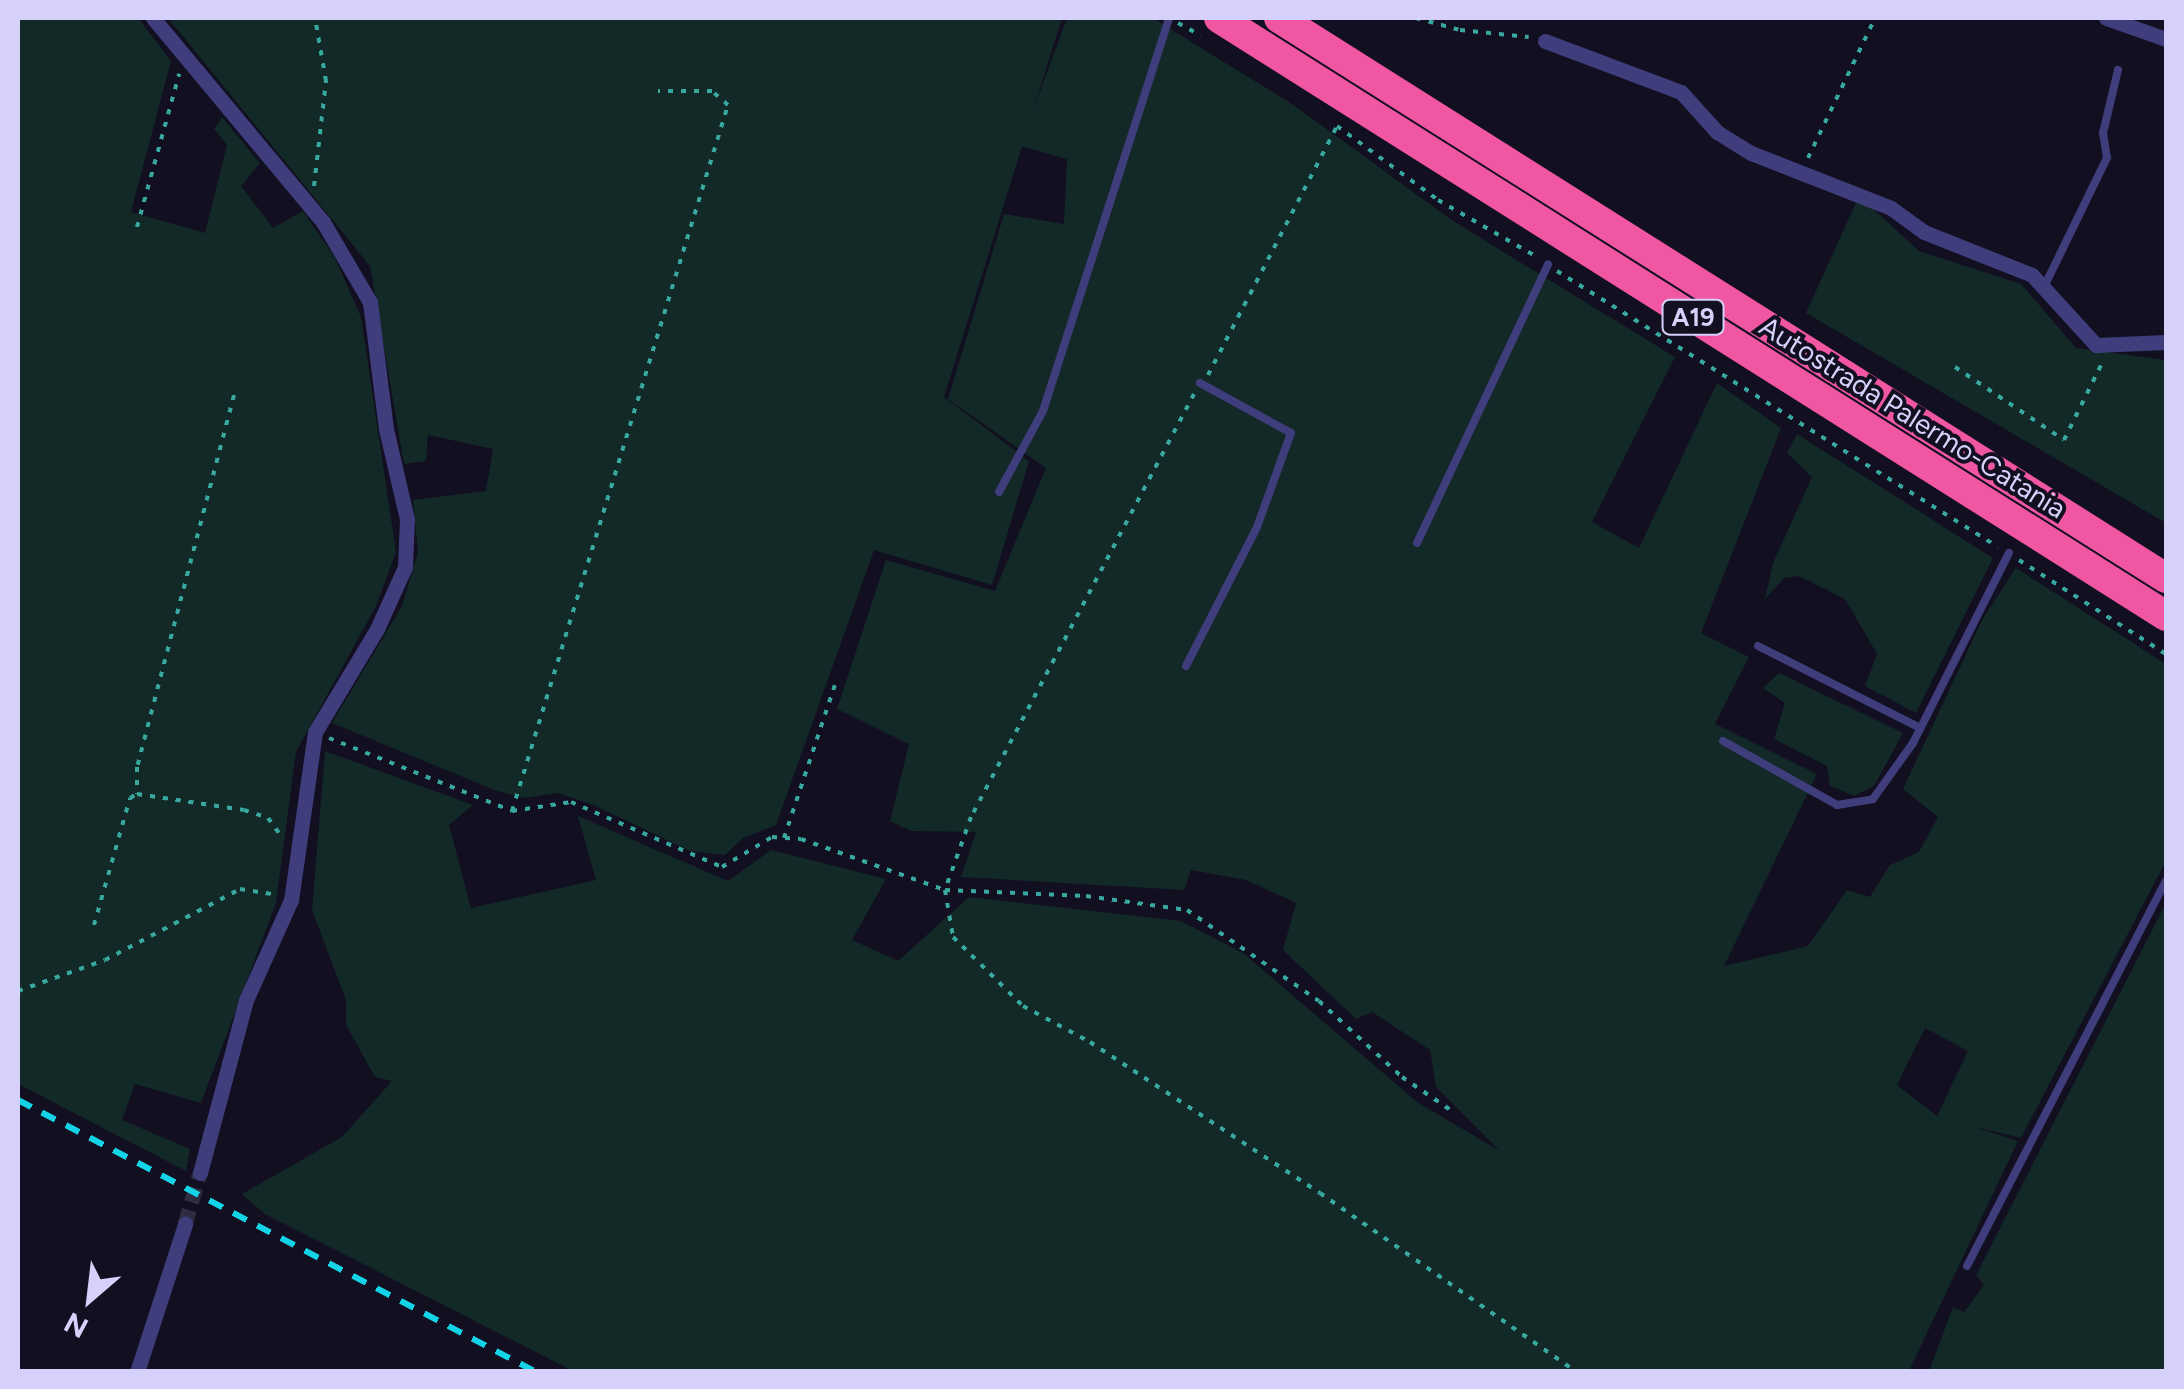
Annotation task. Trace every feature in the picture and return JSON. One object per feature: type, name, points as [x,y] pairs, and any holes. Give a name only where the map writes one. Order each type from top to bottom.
[{"type":"highway","name":"Autostrada Palermo-Catania","points":[[1279,18],[2166,578]]},
{"type":"highway","name":"Autostrada Palermo-Catania","points":[[1214,29],[2166,616]]},
{"type":"street","points":[[152,18],[182,60],[250,129],[310,206],[370,302],[386,430],[407,518],[405,567],[378,629],[315,732],[290,900],[246,1000],[200,1173]]},
{"type":"street","points":[[2106,18],[2166,39]]},
{"type":"street","points":[[1545,41],[1681,92],[1718,132],[1750,153],[1802,170],[1891,208],[1924,232],[2032,275],[2084,339],[2111,343],[2166,342]]},
{"type":"street","points":[[136,1372],[185,1224]]},
{"type":"lane","points":[[1000,492],[1043,412],[1169,18]]},
{"type":"lane","points":[[2044,287],[2107,158],[2103,133],[2118,70]]},
{"type":"lane","points":[[1417,543],[1548,264]]},
{"type":"lane","points":[[1186,666],[1257,528],[1291,432],[1200,383]]},
{"type":"lane","points":[[1723,741],[1837,805],[1873,799],[1890,783],[2009,553]]},
{"type":"lane","points":[[1758,646],[1920,728]]},
{"type":"lane","points":[[1967,1266],[2166,882]]},
{"type":"path","points":[[310,206],[326,100],[315,18]]},
{"type":"path","points":[[1169,18],[1214,29]]},
{"type":"path","points":[[1416,18],[1545,41]]},
{"type":"path","points":[[1802,170],[1874,18]]},
{"type":"path","points":[[137,228],[182,60]]},
{"type":"path","points":[[512,811],[728,105],[712,91],[658,91]]},
{"type":"path","points":[[1329,114],[1338,126],[1438,200],[1548,264],[2166,654]]},
{"type":"path","points":[[1338,126],[1248,304],[1200,383],[971,817],[946,890],[952,937],[1023,1006],[1090,1042],[1320,1193],[1577,1372]]},
{"type":"path","points":[[1955,368],[2064,440],[2111,343]]},
{"type":"path","points":[[137,794],[137,767],[234,395]]},
{"type":"path","points":[[784,838],[835,685]]},
{"type":"path","points":[[315,732],[512,811],[571,802],[722,867],[755,845],[784,838],[946,890],[1086,896],[1186,910],[1304,990],[1402,1077],[1452,1111]]},
{"type":"path","points":[[94,925],[130,798],[137,794],[244,810],[268,818],[280,836],[299,845]]},
{"type":"path","points":[[18,991],[106,960],[240,889],[290,900]]},
{"type":"green space","points":[[18,18],[138,18],[171,61],[131,212],[205,233],[227,145],[214,129],[222,117],[260,163],[241,186],[273,228],[303,211],[335,258],[361,317],[396,552],[376,606],[296,752],[276,903],[201,1103],[135,1084],[122,1120],[190,1149],[186,1171],[18,1084]]},
{"type":"green space","points":[[168,18],[1062,18],[944,397],[1029,461],[992,585],[874,550],[776,825],[743,838],[725,855],[690,851],[591,804],[558,793],[525,798],[497,791],[332,723],[402,606],[418,552],[413,500],[486,491],[493,449],[428,435],[426,461],[404,464],[370,266]]},
{"type":"green space","points":[[1067,18],[1153,18],[1295,106],[1453,221],[1675,357],[1592,522],[1639,548],[1717,383],[1781,428],[1701,633],[1749,657],[1715,724],[1817,774],[1724,966],[1808,946],[1847,890],[1870,897],[1890,865],[1919,852],[1938,817],[1903,789],[1983,618],[2016,568],[2166,664],[2166,861],[2021,1138],[1972,1126],[2018,1141],[1909,1371],[573,1371],[265,1214],[242,1194],[342,1137],[392,1081],[375,1077],[346,1025],[346,1000],[312,910],[325,751],[473,805],[449,825],[471,908],[596,880],[578,816],[728,881],[771,850],[886,879],[852,940],[898,961],[969,897],[1181,921],[1243,953],[1417,1102],[1500,1151],[1436,1087],[1430,1050],[1372,1012],[1356,1019],[1283,950],[1296,903],[1246,880],[1191,870],[1184,890],[961,877],[976,832],[911,831],[890,821],[909,744],[837,709],[886,560],[995,591],[1046,468],[948,399],[1004,214],[1064,224],[1067,159],[1020,146]],"holes":[[[1925,1028],[1968,1051],[1937,1116],[1897,1085]]]},
{"type":"green space","points":[[1859,196],[1919,251],[2021,284],[2076,348],[2166,360],[2166,523],[1806,313]]},
{"type":"green space","points":[[1797,434],[1993,558],[1916,713],[1865,686],[1877,654],[1845,599],[1799,576],[1784,578],[1765,599],[1773,563],[1812,477],[1787,453]]},
{"type":"green space","points":[[1779,673],[1903,733],[1874,786],[1854,796],[1830,786],[1827,766],[1774,739],[1785,703],[1763,688]]},
{"type":"green space","points":[[2166,903],[2166,1371],[1929,1371],[1953,1307],[1964,1312],[1984,1285],[1976,1275]]},
{"type":"tunnel","points":[[185,1224],[200,1173]]},
{"type":"railway","points":[[18,1100],[536,1372]]}]
